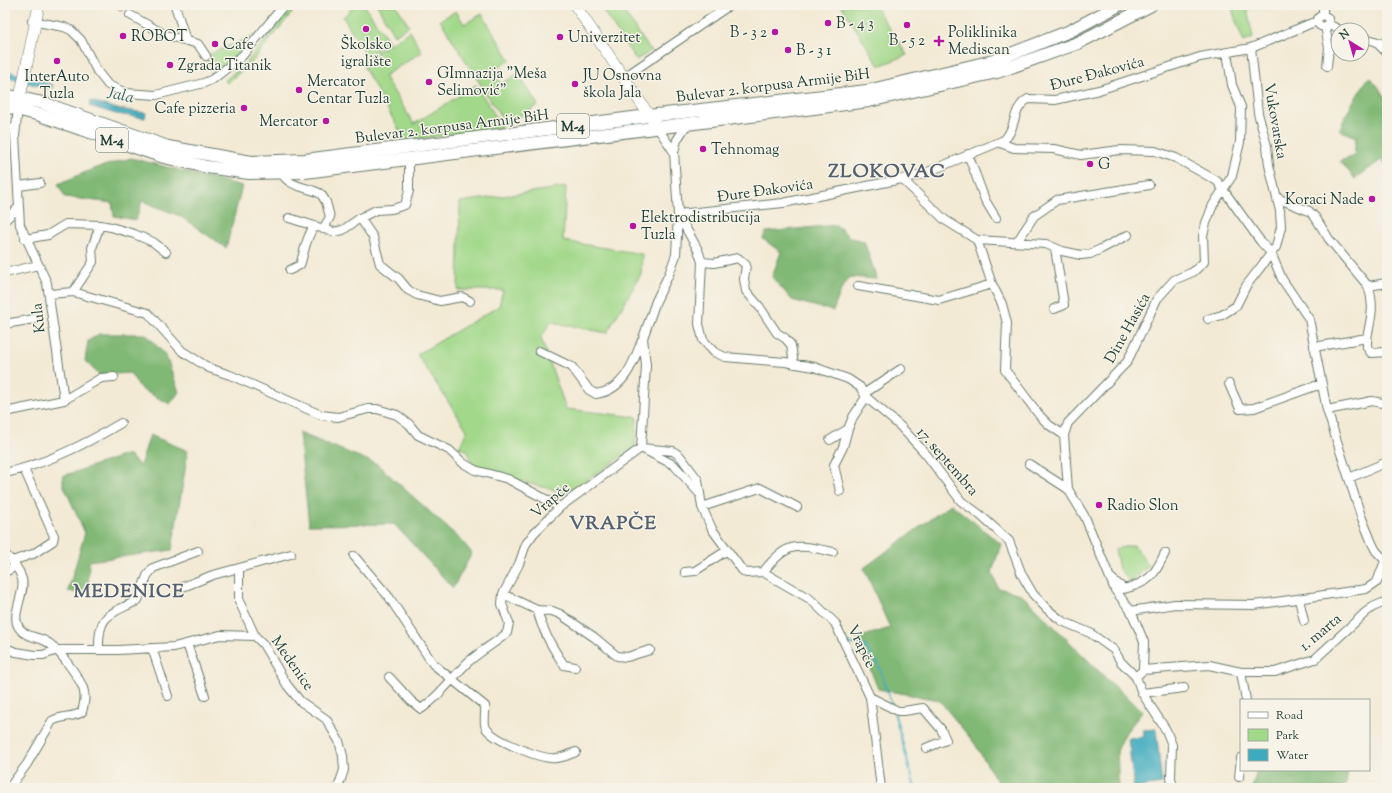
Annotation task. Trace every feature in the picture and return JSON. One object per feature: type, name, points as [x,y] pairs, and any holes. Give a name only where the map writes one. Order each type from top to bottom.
[{"type":"main road","name":"Bulevar 2. korpusa Armije BiH","points":[[13,103],[43,103],[168,147],[251,162],[305,160],[648,116],[867,91],[993,61],[1070,31],[1119,5]]},
{"type":"main road","name":"Bulevar 2. korpusa Armije BiH","points":[[13,103],[171,159],[207,168],[249,173],[305,172],[869,101],[997,72],[1078,43],[1151,5]]},
{"type":"street","points":[[13,103],[21,81],[24,67],[33,21],[34,5]]},
{"type":"street","points":[[33,21],[39,5]]},
{"type":"street","points":[[175,5],[186,41]]},
{"type":"street","points":[[33,21],[64,27],[76,35],[97,71],[108,85],[126,93],[156,95],[204,83],[213,79],[242,56],[284,5]]},
{"type":"street","points":[[575,5],[648,116],[674,152]]},
{"type":"street","points":[[623,78],[730,5]]},
{"type":"street","points":[[130,15],[166,35],[198,44],[206,56]]},
{"type":"street","points":[[1323,21],[1329,48],[1327,66]]},
{"type":"street","name":"Đure Đakovića","points":[[678,214],[783,203],[923,174],[968,154],[1000,143],[1009,136],[1018,109],[1028,100],[1055,100],[1099,90],[1200,57],[1251,48],[1323,21]]},
{"type":"street","points":[[1370,40],[1387,45]]},
{"type":"street","points":[[1375,42],[1387,53]]},
{"type":"street","name":"Vukovarska","points":[[1208,320],[1222,315],[1236,306],[1246,286],[1267,261],[1276,247],[1281,227],[1278,198],[1267,146],[1258,113],[1251,48]]},
{"type":"street","points":[[1224,189],[1232,176],[1237,160],[1241,116],[1241,107],[1232,85],[1227,52]]},
{"type":"street","points":[[628,119],[634,110],[636,97]]},
{"type":"street","name":"Kula","points":[[13,103],[19,186],[17,209],[20,225],[25,239],[47,283],[50,294],[50,312],[64,400]]},
{"type":"street","points":[[674,152],[680,134],[687,124]]},
{"type":"street","points":[[5,132],[15,127]]},
{"type":"street","points":[[1000,143],[1014,148],[1054,149],[1081,155],[1120,150],[1155,151],[1176,158],[1209,176],[1224,189],[1254,232],[1271,253],[1282,279],[1309,319],[1327,410],[1367,534],[1376,552],[1386,562],[1379,578],[1373,586],[1366,589],[1254,605],[1175,604],[1131,611]]},
{"type":"street","name":"17. septembra","points":[[674,152],[678,214],[698,250],[702,262],[700,324],[703,340],[714,352],[725,358],[785,362],[814,367],[848,379],[860,387],[866,395],[900,426],[926,454],[961,500],[1009,541],[1022,575],[1033,594],[1047,609],[1062,621],[1090,633],[1114,650],[1121,662],[1136,677],[1142,693],[1166,730],[1172,745],[1171,778],[1174,788]]},
{"type":"street","points":[[968,154],[985,200],[996,218]]},
{"type":"street","name":"Bulevar 2. korpusa Armije BiH","points":[[289,218],[334,232],[343,230],[360,218],[376,210],[392,209],[405,205],[409,191],[410,158]]},
{"type":"street","points":[[281,172],[284,179],[296,186],[321,194],[326,202],[330,217],[323,229]]},
{"type":"street","points":[[902,179],[945,220],[977,240],[1046,244],[1072,254],[1090,254],[1128,235]]},
{"type":"street","points":[[19,186],[40,183]]},
{"type":"street","points":[[1017,242],[1034,216],[1057,200],[1149,185]]},
{"type":"street","name":"Dine Hasića","points":[[1064,436],[1068,423],[1127,362],[1157,299],[1174,280],[1193,272],[1204,262],[1203,236],[1206,223],[1213,205],[1224,189]]},
{"type":"street","points":[[1278,198],[1309,211],[1316,217],[1329,239],[1368,286],[1372,299],[1372,314],[1367,347],[1371,353],[1387,352]]},
{"type":"street","points":[[5,220],[17,209]]},
{"type":"street","points":[[539,351],[572,367],[589,390],[596,394],[610,390],[627,375],[631,369],[676,255],[678,214]]},
{"type":"street","points":[[360,218],[373,237],[380,264],[399,279],[408,290],[440,301],[462,297],[470,301]]},
{"type":"street","points":[[25,239],[48,235],[66,224],[100,225],[134,234],[153,242],[166,252]]},
{"type":"street","points":[[73,292],[93,262],[92,248],[100,225]]},
{"type":"street","points":[[290,270],[300,265],[304,255],[304,247],[314,226]]},
{"type":"street","points":[[977,240],[992,284],[1002,304],[1007,323],[1005,370],[1040,416],[1049,426],[1064,436],[1068,489]]},
{"type":"street","points":[[1054,248],[1064,305],[1054,309]]},
{"type":"street","points":[[702,262],[714,263],[738,258],[744,262],[746,265],[744,279],[746,291],[760,306],[777,333],[785,338],[790,345],[794,364]]},
{"type":"street","points":[[5,273],[38,265]]},
{"type":"street","points":[[1368,286],[1387,283]]},
{"type":"street","points":[[858,286],[939,300],[992,284]]},
{"type":"street","points":[[50,294],[73,292],[148,313],[182,351],[209,368],[230,375],[321,415],[338,417],[368,409],[377,409],[397,415],[409,424],[418,435],[449,450],[463,463],[475,470],[508,480],[560,507]]},
{"type":"street","points":[[5,324],[34,319]]},
{"type":"street","points":[[641,448],[646,365],[643,338]]},
{"type":"street","points":[[1314,347],[1368,338]]},
{"type":"street","points":[[840,491],[834,465],[843,447],[853,417],[866,395],[901,369]]},
{"type":"street","points":[[5,412],[64,400],[101,378],[114,377]]},
{"type":"street","points":[[1228,384],[1240,409],[1254,408],[1321,384]]},
{"type":"street","points":[[1327,410],[1372,401],[1387,404]]},
{"type":"street","points":[[5,473],[24,469],[94,439],[121,422]]},
{"type":"street","points":[[830,440],[848,429]]},
{"type":"street","name":"Vrapče","points":[[503,594],[519,564],[526,544],[534,533],[560,507],[641,448],[673,451],[680,456],[698,480],[702,507],[712,530],[726,551],[742,570],[746,572],[763,572],[810,600],[835,623],[870,696],[881,788]]},
{"type":"street","points":[[1349,478],[1387,462]]},
{"type":"street","points":[[1029,464],[1068,489],[1085,517],[1115,590],[1131,611],[1144,642],[1143,670],[1136,677]]},
{"type":"street","points":[[5,572],[14,563],[33,554],[53,541],[54,536],[24,469]]},
{"type":"street","points":[[702,507],[760,488],[797,507]]},
{"type":"street","points":[[763,572],[780,552],[794,547],[833,552]]},
{"type":"street","points":[[99,649],[99,632],[102,621],[108,616],[138,600],[147,576],[153,568],[198,551]]},
{"type":"street","points":[[685,572],[695,571],[726,551]]},
{"type":"street","points":[[1111,578],[1124,589],[1134,586],[1156,573],[1165,553]]},
{"type":"street","points":[[5,554],[14,563],[23,584],[16,619],[19,628],[26,635],[47,641],[57,650],[83,687],[85,702],[82,712],[77,715],[59,717],[52,721],[27,764],[9,788]]},
{"type":"street","points":[[180,588],[213,575],[292,554]]},
{"type":"street","points":[[354,556],[389,597],[433,664],[485,706],[485,726],[491,734],[505,743],[537,756],[555,758],[576,752]]},
{"type":"street","name":"Medenice","points":[[239,569],[239,600],[255,636],[263,644],[287,685],[300,701],[326,719],[339,741],[343,756],[344,770],[338,788]]},
{"type":"street","points":[[389,677],[411,701],[421,709],[435,700],[452,678],[485,648],[507,633],[509,623],[502,604],[503,594],[537,610],[552,611],[560,614],[594,636],[617,656],[627,657],[650,650]]},
{"type":"street","points":[[1299,599],[1304,621]]},
{"type":"street","name":"1. marta","points":[[1143,670],[1209,665],[1241,672],[1275,672],[1315,659],[1373,606],[1387,601]]},
{"type":"street","points":[[537,610],[544,633],[551,647],[564,665],[575,667]]},
{"type":"street","name":"Medenice","points":[[5,648],[16,652],[35,655],[57,650],[152,648],[187,644],[220,636],[255,636]]},
{"type":"street","points":[[187,644],[205,696]]},
{"type":"street","points":[[152,648],[168,696]]},
{"type":"street","points":[[1241,672],[1246,699]]},
{"type":"street","points":[[1142,693],[1184,688]]},
{"type":"street","points":[[870,696],[898,711],[904,712],[923,708],[941,729],[946,740],[926,748]]},
{"type":"street","points":[[1239,777],[1240,768]]},
{"type":"green space","points":[[293,5],[298,5],[252,62],[227,83],[225,80],[247,62]]},
{"type":"green space","name":"Školsko igralište","points":[[360,5],[365,6],[389,42],[367,56],[343,17],[353,7]]},
{"type":"green space","name":"Školsko igralište","points":[[377,5],[396,5],[409,26],[394,35]]},
{"type":"green space","points":[[599,5],[619,5],[651,51],[636,60]]},
{"type":"green space","points":[[841,5],[874,5],[907,55],[879,66]]},
{"type":"green space","points":[[1231,5],[1314,5],[1308,9],[1247,8],[1253,38],[1244,42]]},
{"type":"green space","points":[[456,11],[464,24],[482,14],[510,60],[493,71],[501,84],[518,74],[538,105],[506,125],[440,20]]},
{"type":"green space","points":[[410,31],[422,52],[384,76],[414,124],[476,85],[500,123],[501,128],[403,141],[402,135],[361,62]]},
{"type":"green space","points":[[254,35],[236,56],[214,73],[206,56]]},
{"type":"green space","points":[[1369,77],[1377,85],[1387,101],[1387,167],[1381,160],[1355,179],[1340,161],[1354,156],[1356,137],[1339,130],[1351,105]]},
{"type":"green space","points":[[131,158],[242,186],[226,248],[180,216],[142,201],[136,220],[114,216],[112,203],[65,197],[58,184],[93,169]]},
{"type":"green space","points":[[566,187],[563,241],[642,254],[641,274],[607,333],[551,322],[541,338],[566,409],[637,417],[635,448],[567,493],[475,470],[467,450],[459,448],[467,430],[418,356],[418,354],[499,306],[503,290],[458,290],[460,202]]},
{"type":"green space","points":[[836,225],[851,238],[864,241],[877,279],[850,277],[841,290],[833,311],[792,300],[772,277],[781,252],[763,239],[766,232]]},
{"type":"green space","points":[[99,334],[146,334],[166,356],[179,392],[170,404],[141,389],[130,373],[99,375],[85,361],[88,341]]},
{"type":"green space","points":[[299,433],[377,464],[462,541],[472,553],[453,588],[394,524],[309,525]]},
{"type":"green space","points":[[150,435],[188,451],[172,550],[89,561],[88,595],[68,591],[85,533],[63,484],[63,476],[128,454],[140,466]]},
{"type":"green space","points":[[951,504],[1001,544],[992,572],[998,588],[1021,594],[1111,683],[1143,711],[1126,732],[1117,751],[1119,788],[1001,788],[975,744],[939,700],[878,689],[858,638],[890,628],[864,568]]},
{"type":"green space","points":[[1134,545],[1149,566],[1136,577],[1134,586],[1119,569],[1115,549]]},
{"type":"green space","points":[[1257,771],[1348,771],[1346,784],[1342,788],[1252,788]]},
{"type":"water","points":[[5,72],[11,72],[53,85],[51,89],[5,77]]},
{"type":"water","points":[[91,101],[117,109],[146,113],[145,118],[116,114],[89,106]]},
{"type":"water","points":[[1156,729],[1162,784],[1134,788],[1128,738],[1144,737],[1143,730]]},
{"type":"waterway","points":[[846,643],[865,646],[878,664],[892,706]]},
{"type":"waterway","points":[[894,712],[915,788]]},
{"type":"tunnel","points":[[119,5],[130,15]]},
{"type":"place","name":"B - 4 3","points":[[828,23]]},
{"type":"place","name":"B - 5 2","points":[[907,25]]},
{"type":"place","name":"Školsko igralište","points":[[366,29]]},
{"type":"place","name":"B - 3 2","points":[[775,32]]},
{"type":"place","name":"ROBOT","points":[[123,36]]},
{"type":"place","name":"Univerzitet","points":[[560,37]]},
{"type":"place","name":"Poliklinika Mediscan","points":[[939,41]]},
{"type":"place","name":"Cafe","points":[[215,44]]},
{"type":"place","name":"B - 3 1","points":[[788,50]]},
{"type":"place","name":"InterAuto Tuzla","points":[[57,61]]},
{"type":"place","name":"Zgrada Titanik","points":[[170,65]]},
{"type":"place","name":"GImnazija \"Meša Selimović\"","points":[[429,82]]},
{"type":"place","name":"JU Osnovna škola Jala","points":[[575,84]]},
{"type":"place","name":"Mercator Centar Tuzla","points":[[299,90]]},
{"type":"place","name":"Cafe pizzeria","points":[[244,108]]},
{"type":"place","name":"Mercator","points":[[326,121]]},
{"type":"place","name":"Tehnomag","points":[[703,149]]},
{"type":"place","name":"G","points":[[1090,164]]},
{"type":"place","name":"Koraci Nade","points":[[1372,199]]},
{"type":"place","name":"Elektrodistribucija Tuzla","points":[[633,226]]},
{"type":"place","name":"Radio Slon","points":[[1099,505]]},
{"type":"district","name":"ZLOKOVAC","points":[[887,170]]},
{"type":"district","name":"VRAPČE","points":[[613,522]]},
{"type":"district","name":"MEDENICE","points":[[129,590]]},
{"type":"water label","name":"Jala","points":[[121,94]]}]
